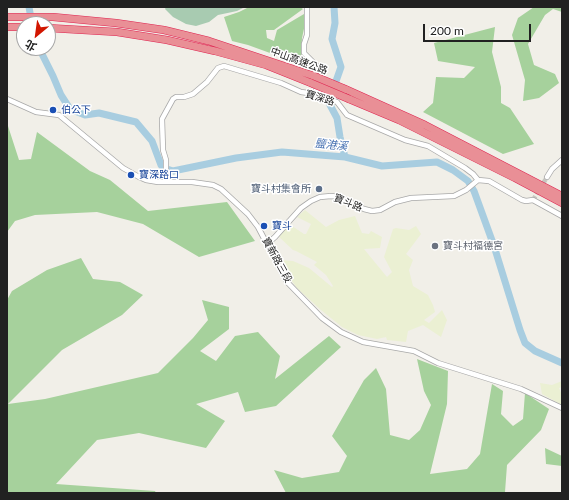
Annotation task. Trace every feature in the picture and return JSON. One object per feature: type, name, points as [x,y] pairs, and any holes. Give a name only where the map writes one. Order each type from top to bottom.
[{"type":"highway","name":"中山高速公路","points":[[7,17],[53,16],[116,23],[164,30],[209,41],[312,79],[349,99],[399,120],[562,203]]},
{"type":"highway","name":"中山高速公路","points":[[56,28],[117,32],[215,50],[344,89],[425,125],[562,196]]},
{"type":"street","points":[[307,7],[307,34],[304,44],[304,53],[322,71],[315,94]]},
{"type":"street","name":"寶深路","points":[[166,182],[166,160],[163,150],[161,123],[168,106],[176,97],[184,97],[193,94],[221,66],[281,83],[301,92],[315,94],[337,102],[347,115],[405,140],[428,146],[465,168],[478,180],[491,182],[522,200],[533,200],[562,216]]},
{"type":"street","name":"寶新路三段","points":[[7,99],[36,112],[58,114],[128,172],[146,180],[192,182],[213,185],[221,188],[248,214],[268,243],[287,282],[322,318],[341,332],[363,342],[414,351],[438,363],[521,389],[562,408]]},
{"type":"street","points":[[547,177],[552,169],[562,160]]},
{"type":"street","name":"寶斗路","points":[[268,243],[301,208],[320,197],[339,197],[364,209],[372,211],[380,210],[395,202],[411,198],[454,196],[466,190],[478,180]]},
{"type":"green space","points":[[166,7],[245,7],[237,11],[218,15],[209,22],[196,26],[186,24],[173,17],[165,9]]},
{"type":"green space","points":[[249,7],[300,7],[303,9],[274,30],[266,30],[267,38],[274,41],[277,30],[304,14],[305,24],[302,38],[301,56],[318,68],[314,69],[248,45],[232,41],[224,17]]},
{"type":"green space","points":[[534,7],[562,7],[562,12],[553,9],[545,15],[528,44],[534,65],[555,74],[559,83],[539,98],[523,101],[525,80],[512,35],[518,18]]},
{"type":"green space","points":[[495,27],[492,52],[501,87],[501,103],[510,108],[534,144],[503,154],[423,112],[433,103],[436,77],[464,78],[475,67],[438,61],[434,43]]},
{"type":"green space","points":[[8,126],[19,160],[31,159],[37,132],[90,171],[110,180],[148,211],[227,202],[255,241],[199,257],[143,224],[97,212],[35,215],[15,221],[7,232]]},
{"type":"green space","points":[[305,210],[326,227],[339,220],[355,216],[362,233],[369,234],[371,231],[382,237],[380,248],[364,249],[387,277],[392,272],[384,257],[393,229],[409,230],[416,226],[421,234],[406,254],[413,260],[409,270],[413,286],[428,295],[433,305],[435,312],[424,320],[429,323],[442,310],[447,320],[441,337],[423,325],[408,331],[406,342],[387,340],[386,337],[377,339],[358,335],[342,327],[297,288],[284,270],[281,260],[293,261],[309,268],[332,287],[333,286],[326,275],[314,265],[317,262],[293,250],[278,236],[289,224],[306,234],[311,224],[297,217]]},
{"type":"green space","points":[[81,258],[93,279],[120,282],[143,295],[122,315],[62,350],[8,404],[45,399],[158,373],[193,338],[208,320],[202,300],[229,307],[229,329],[200,351],[216,361],[235,336],[258,332],[280,356],[275,379],[329,336],[341,347],[276,406],[245,412],[238,392],[196,404],[225,421],[206,448],[139,433],[97,440],[56,484],[155,491],[156,493],[7,493],[7,300],[12,291],[47,270]]},
{"type":"green space","points":[[417,359],[448,371],[447,404],[430,474],[467,469],[480,454],[492,384],[503,391],[501,414],[513,426],[523,419],[525,393],[549,409],[541,430],[507,465],[505,492],[507,493],[286,493],[274,470],[302,478],[339,472],[347,456],[332,436],[364,380],[376,368],[386,389],[390,435],[409,440],[420,430],[431,405],[424,391]]},
{"type":"green space","points":[[562,381],[562,387],[559,388],[562,395],[562,405],[542,394],[540,383],[552,385]]},
{"type":"green space","points":[[545,448],[562,456],[562,466],[546,464]]},
{"type":"waterway","name":"鹽港溪","points":[[29,7],[31,16]]},
{"type":"waterway","points":[[334,7],[335,23],[332,39],[341,67],[329,101],[337,118],[345,157]]},
{"type":"waterway","name":"鹽港溪","points":[[43,56],[61,95],[70,109],[85,115],[99,113],[136,122],[152,141],[161,165],[164,168],[173,171],[236,158],[282,152],[345,157],[382,166],[437,162],[453,170],[468,181],[474,191],[494,246],[525,343],[535,351],[562,363]]},
{"type":"tunnel","points":[[533,200],[547,177]]},
{"type":"place","name":"伯公下","points":[[53,110]]},
{"type":"place","name":"寶深路口","points":[[131,175]]},
{"type":"place","name":"寶斗村集會所","points":[[319,189]]},
{"type":"place","name":"寶斗","points":[[264,226]]},
{"type":"place","name":"寶斗村福德宮","points":[[435,246]]}]
